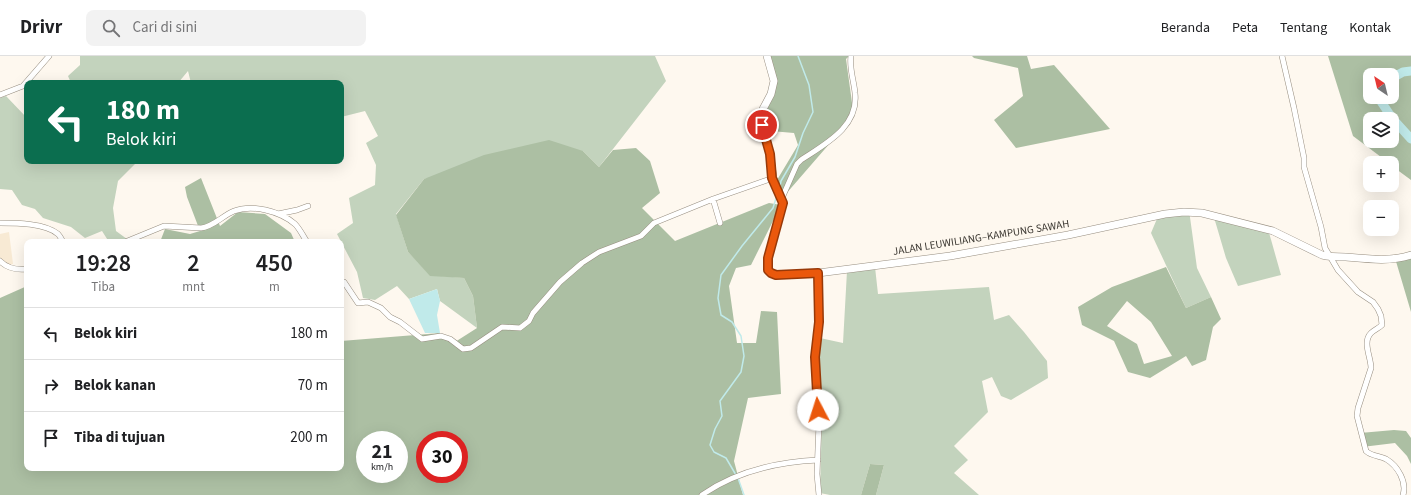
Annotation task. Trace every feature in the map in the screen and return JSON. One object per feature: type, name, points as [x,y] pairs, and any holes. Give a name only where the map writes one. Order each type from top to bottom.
[{"type":"main road","points":[[767,56],[774,81],[771,94],[763,109],[761,117],[770,154],[772,178],[781,197]]},
{"type":"main road","name":"JALAN LEUWILIANG–KAMPUNG SAWAH","points":[[781,197],[783,207],[768,258],[768,270],[776,275],[818,273],[950,256],[1068,235],[1165,214],[1194,212],[1272,231],[1322,255],[1330,257],[1368,260],[1399,259],[1411,255]]},
{"type":"street","points":[[28,80],[48,56]]},
{"type":"street","points":[[781,197],[797,164],[834,138],[851,119],[854,113],[856,98],[850,66],[851,56]]},
{"type":"street","points":[[1282,56],[1304,158],[1304,167],[1321,227],[1325,248],[1338,270],[1358,292],[1373,302],[1381,316],[1382,325],[1371,333],[1368,340],[1368,351],[1371,364],[1357,416],[1366,451],[1388,460],[1398,471],[1404,486],[1403,495]]},
{"type":"street","points":[[0,95],[24,85]]},
{"type":"street","points":[[344,282],[358,303],[368,302],[381,308],[390,317],[400,322],[422,339],[441,336],[450,339],[463,349],[471,348],[502,327],[520,328],[529,321],[533,313],[560,282],[582,263],[599,252],[641,236],[654,223],[713,199],[772,178]]},
{"type":"street","points":[[713,199],[720,223]]},
{"type":"street","points":[[278,214],[308,206]]},
{"type":"street","points":[[132,239],[164,226],[207,228],[227,215],[245,208],[253,207],[287,218],[296,225],[305,239]]},
{"type":"street","points":[[0,223],[18,223],[50,230],[58,235],[61,239]]},
{"type":"street","points":[[1,264],[18,270],[24,269]]},
{"type":"street","points":[[818,273],[819,322],[815,357],[819,422],[819,495]]},
{"type":"street","points":[[702,495],[747,471],[766,466],[818,460]]},
{"type":"shaded area","points":[[9,232],[13,264],[5,265],[0,260],[0,234]]},
{"type":"green space","points":[[80,56],[655,56],[666,81],[599,167],[583,151],[424,179],[396,214],[408,252],[430,275],[464,278],[473,296],[477,328],[440,301],[437,289],[409,299],[397,286],[375,300],[363,298],[357,272],[344,247],[344,239],[340,239],[337,234],[353,223],[349,198],[375,185],[376,165],[366,143],[378,136],[365,111],[344,116],[344,80],[190,80],[188,71],[180,80],[70,80],[68,76],[80,65]]},
{"type":"green space","points":[[768,56],[849,56],[846,59],[853,110],[837,135],[785,195],[774,185],[798,145],[794,133],[758,130],[761,109],[776,84]]},
{"type":"green space","points":[[972,56],[1027,56],[1031,69],[1054,65],[1110,129],[1016,148],[994,120],[1023,96],[1018,68],[974,58]]},
{"type":"green space","points":[[1328,56],[1411,56],[1411,180],[1399,171],[1399,156],[1380,156],[1369,148],[1399,148],[1399,112],[1363,112],[1363,144],[1353,136]]},
{"type":"green space","points":[[6,96],[24,115],[24,164],[135,164],[118,181],[113,208],[116,231],[127,239],[107,239],[102,231],[85,238],[71,227],[43,218],[35,209],[22,205],[12,190],[0,189],[0,98]]},
{"type":"green space","points":[[549,140],[583,151],[599,167],[613,150],[636,148],[650,161],[660,193],[642,208],[675,241],[769,203],[781,205],[751,265],[736,268],[729,286],[737,343],[756,343],[761,311],[777,312],[781,394],[748,398],[734,461],[743,495],[0,495],[0,298],[24,287],[24,471],[344,471],[344,341],[440,333],[455,342],[477,328],[473,296],[464,278],[430,276],[408,252],[396,215],[424,179],[484,155]]},
{"type":"green space","points":[[201,178],[220,226],[238,212],[265,214],[291,233],[294,239],[161,239],[165,229],[190,234],[200,231],[187,197],[185,187]]},
{"type":"green space","points":[[1189,210],[1197,268],[1211,297],[1186,308],[1151,233],[1159,214]]},
{"type":"green space","points":[[1213,214],[1268,229],[1281,275],[1238,286],[1226,258]]},
{"type":"green space","points":[[1411,251],[1411,312],[1395,258]]},
{"type":"green space","points":[[875,267],[878,294],[989,287],[994,320],[1009,315],[1047,361],[1048,378],[1011,400],[1001,396],[992,377],[982,381],[988,412],[954,446],[968,460],[954,473],[979,495],[876,495],[884,465],[870,464],[861,495],[830,495],[820,493],[822,412],[816,366],[820,338],[843,343],[847,271]]},
{"type":"green space","points":[[1166,267],[1186,308],[1211,297],[1221,319],[1213,327],[1206,360],[1192,366],[1186,356],[1150,378],[1128,372],[1114,341],[1082,325],[1078,307],[1112,287]],"holes":[[[1127,301],[1151,322],[1172,356],[1144,364],[1137,344],[1107,326]]]},
{"type":"green space","points":[[1394,430],[1406,431],[1411,438],[1411,464],[1407,456],[1395,443],[1362,447],[1360,433]]},
{"type":"green space","points":[[870,464],[884,465],[876,495],[861,495]]},
{"type":"water","points":[[437,289],[440,301],[437,315],[440,333],[425,333],[409,299]]},
{"type":"waterway","points":[[780,186],[781,181],[795,157],[803,133],[813,112],[809,85],[798,56]]},
{"type":"waterway","points":[[1399,74],[1411,71]]},
{"type":"waterway","points":[[1383,104],[1392,118],[1411,139]]},
{"type":"waterway","points":[[736,475],[726,458],[714,452],[710,445],[715,429],[722,416],[720,401],[741,372],[744,356],[741,336],[732,322],[721,315],[718,298],[721,275],[773,208],[777,195]]},
{"type":"waterway","points":[[738,478],[744,495]]},
{"type":"route","points":[[762,125],[768,142],[772,178],[783,203],[768,258],[768,270],[776,275],[818,273],[819,322],[815,357],[815,374],[818,410]]}]
